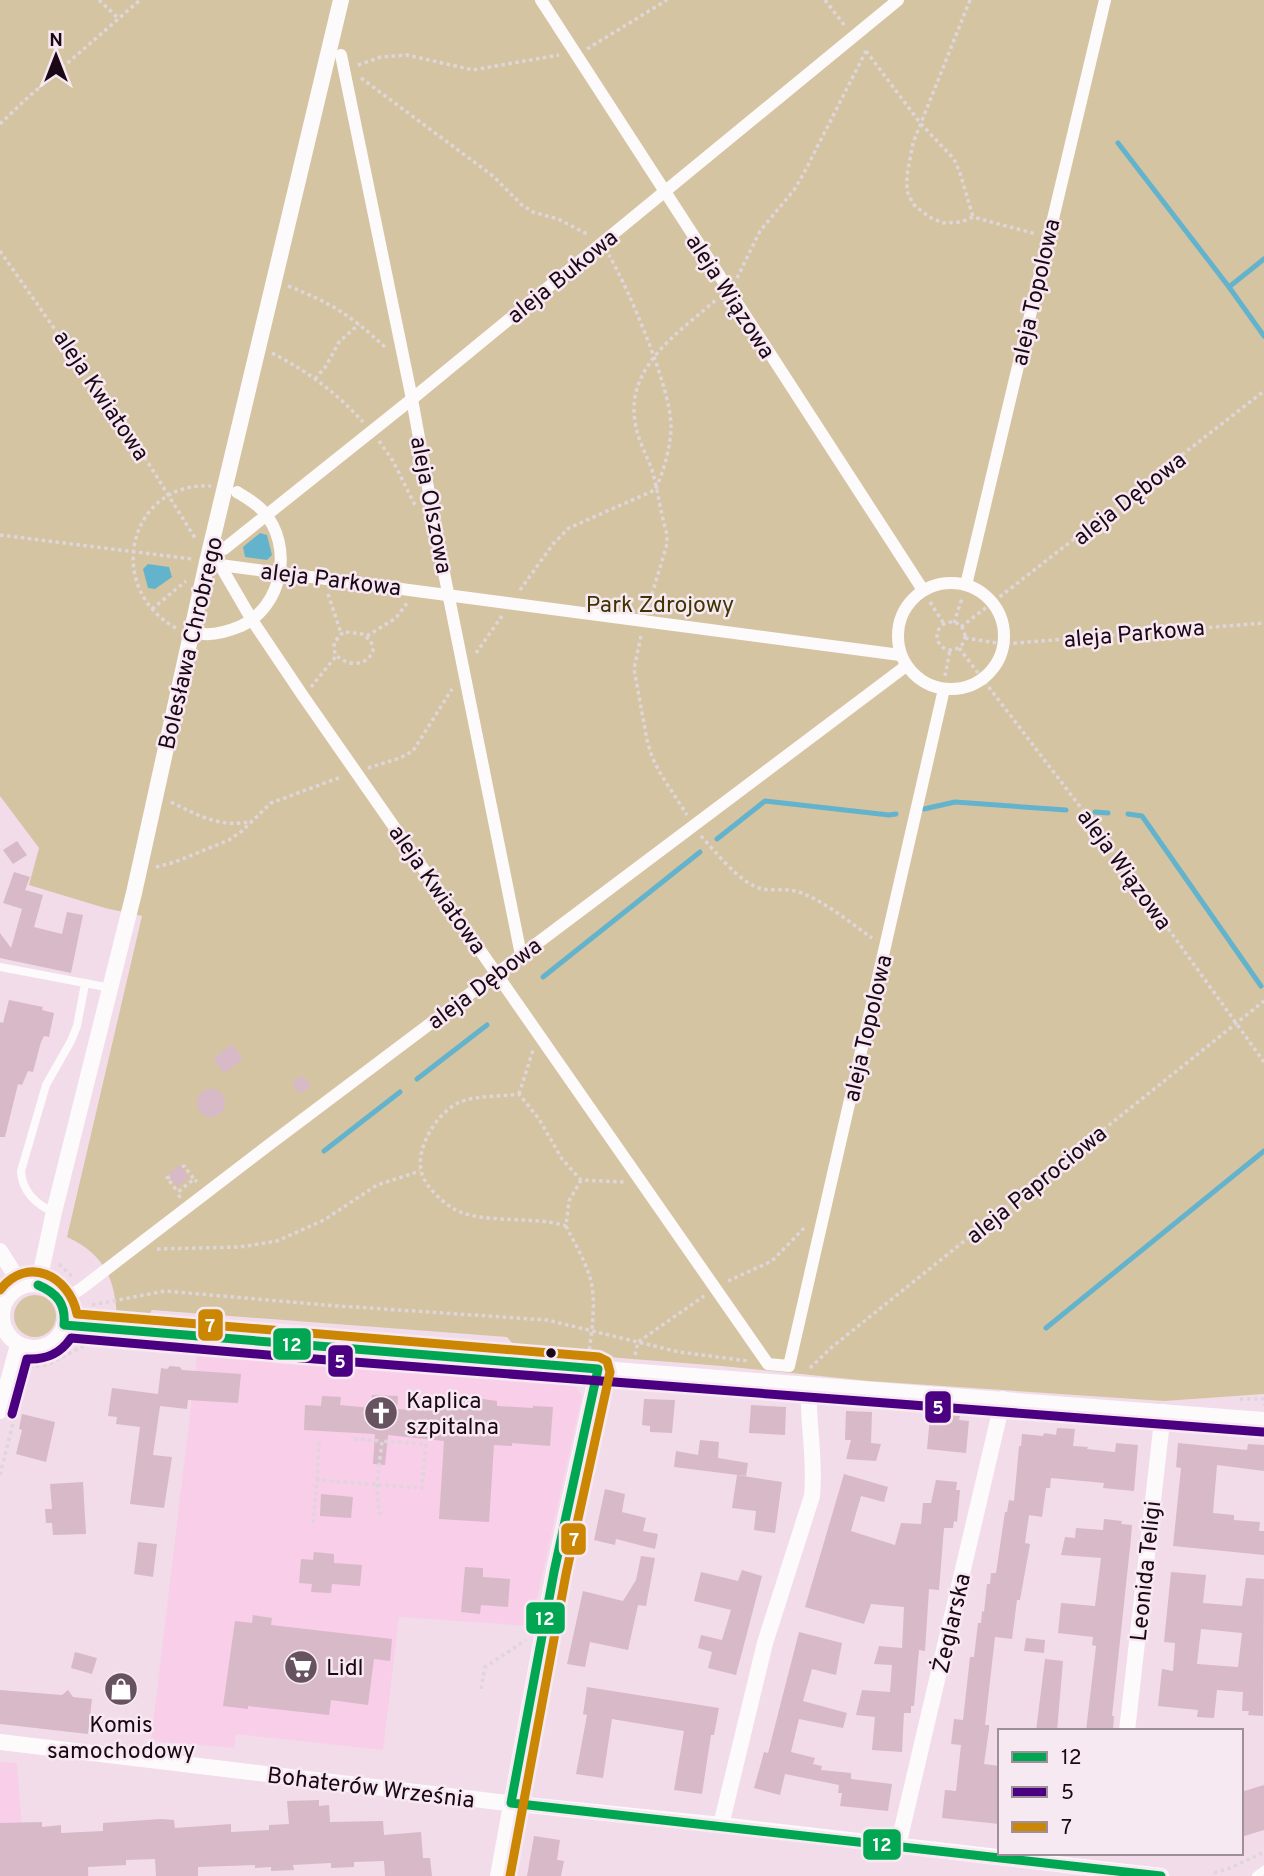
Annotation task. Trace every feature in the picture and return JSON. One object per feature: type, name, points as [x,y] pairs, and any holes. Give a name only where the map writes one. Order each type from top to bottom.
[{"type":"street","name":"Bolesława Chrobrego","points":[[30,1286],[44,1259],[111,988],[207,562],[341,0]]},
{"type":"street","name":"aleja Wiązowa","points":[[541,0],[923,590]]},
{"type":"street","name":"aleja Bukowa","points":[[224,549],[412,399],[898,0]]},
{"type":"street","name":"aleja Topolowa","points":[[966,585],[1105,0]]},
{"type":"street","name":"aleja Olszowa","points":[[341,55],[412,399],[521,956]]},
{"type":"street","points":[[204,634],[229,631],[252,620],[272,597],[280,573],[282,561],[279,542],[266,515],[251,500],[237,492]]},
{"type":"street","name":"aleja Parkowa","points":[[220,565],[644,621],[903,660]]},
{"type":"street","name":"aleja Kwiatowa","points":[[220,565],[252,620],[303,696],[768,1364]]},
{"type":"street","points":[[951,583],[966,585],[976,589],[993,604],[1004,630],[1003,644],[996,664],[982,680],[958,689],[944,689],[929,685],[916,677],[903,660],[897,640],[898,625],[907,606],[923,590],[951,583]]},
{"type":"street","name":"aleja Dębowa","points":[[62,1301],[694,825],[903,660]]},
{"type":"street","name":"aleja Topolowa","points":[[768,1364],[789,1366],[944,689]]},
{"type":"street","points":[[0,1251],[30,1286]]},
{"type":"street","points":[[30,1286],[49,1289],[62,1301],[65,1311],[64,1325],[55,1340],[43,1347],[32,1349],[18,1345],[7,1335],[1,1318],[9,1295],[30,1286]]},
{"type":"street","points":[[64,1325],[593,1368],[810,1377],[1003,1399],[1264,1420]]},
{"type":"street","points":[[7,1414],[18,1345]]},
{"type":"street","points":[[498,1876],[593,1368]]},
{"type":"street","points":[[722,1825],[765,1643],[812,1496],[814,1477],[808,1407],[810,1377]]},
{"type":"street","name":"Żeglarska","points":[[898,1846],[1003,1399]]},
{"type":"street","name":"Leonida Teligi","points":[[1127,1729],[1163,1412]]},
{"type":"street","name":"Bohaterów Września","points":[[0,1742],[1161,1876]]},
{"type":"street","points":[[1112,1870],[1114,1855]]},
{"type":"lane","points":[[0,967],[111,988]]},
{"type":"lane","points":[[54,1212],[42,1208],[29,1194],[21,1171],[46,1085],[77,1026],[85,984]]},
{"type":"lane","points":[[1256,1876],[1264,1870]]},
{"type":"path","points":[[99,0],[119,19]]},
{"type":"path","points":[[0,124],[140,0]]},
{"type":"path","points":[[346,69],[382,57],[407,55],[473,70],[575,53],[587,49],[667,0]]},
{"type":"path","points":[[825,0],[921,124],[954,159],[973,217]]},
{"type":"path","points":[[970,0],[913,143],[907,191],[913,204],[929,217],[943,223],[961,222],[973,217],[1048,237]]},
{"type":"path","points":[[866,51],[804,173],[794,190],[760,231],[738,276],[727,290],[654,356],[639,383],[635,395],[634,420],[651,469],[667,544],[644,621],[634,669],[652,757],[694,825],[722,859],[750,884],[760,889],[788,889],[811,897],[885,948]]},
{"type":"path","points":[[149,869],[229,841],[279,798],[400,758],[413,751],[464,670],[560,535],[579,522],[655,490],[666,459],[671,426],[654,356],[611,257],[602,244],[578,228],[533,212],[522,205],[493,176],[346,69]]},
{"type":"path","name":"aleja Kwiatowa","points":[[0,251],[147,461],[198,543]]},
{"type":"path","points":[[286,286],[318,298],[349,315],[405,365]]},
{"type":"path","points":[[315,379],[327,366],[339,342],[359,324]]},
{"type":"path","name":"aleja Dębowa","points":[[961,627],[1264,391]]},
{"type":"path","points":[[178,629],[159,617],[137,587],[133,552],[145,519],[156,506],[185,489],[211,486]]},
{"type":"path","points":[[0,535],[194,559]]},
{"type":"path","points":[[152,609],[190,578]]},
{"type":"path","points":[[325,578],[329,603],[341,634]]},
{"type":"path","points":[[954,623],[966,585]]},
{"type":"path","points":[[367,636],[396,618],[417,590]]},
{"type":"path","points":[[923,590],[944,624]]},
{"type":"path","points":[[954,623],[961,627],[965,639],[959,648],[950,650],[942,647],[937,639],[938,631],[944,624],[954,623]]},
{"type":"path","name":"aleja Parkowa","points":[[965,639],[1003,644],[1264,623]]},
{"type":"path","points":[[346,632],[367,636],[371,640],[373,651],[366,662],[360,664],[344,661],[337,655],[334,643],[341,634],[346,632]]},
{"type":"path","name":"aleja Wiązowa","points":[[959,648],[1091,821],[1264,1062]]},
{"type":"path","points":[[944,689],[950,650]]},
{"type":"path","points":[[303,696],[337,655]]},
{"type":"path","points":[[166,799],[191,812],[226,824],[253,821]]},
{"type":"path","name":"aleja Paprociowa","points":[[810,1377],[832,1347],[1264,1001]]},
{"type":"path","points":[[519,1094],[540,1035]]},
{"type":"path","points":[[519,1094],[471,1099],[446,1110],[429,1132],[421,1157],[420,1171],[425,1181],[444,1202],[465,1214],[536,1219],[566,1226]]},
{"type":"path","points":[[519,1094],[539,1119],[562,1160],[581,1180],[643,1183]]},
{"type":"path","points":[[182,1167],[184,1166],[194,1179]]},
{"type":"path","points":[[130,1250],[240,1247],[276,1241],[324,1220],[377,1185],[420,1171]]},
{"type":"path","points":[[170,1177],[167,1178],[178,1192]]},
{"type":"path","points":[[581,1180],[569,1201],[566,1226],[582,1256],[591,1282],[593,1368]]},
{"type":"path","points":[[634,1358],[638,1342],[716,1288],[772,1261],[810,1222]]},
{"type":"path","points":[[24,1376],[26,1367],[48,1364],[89,1343],[92,1304],[68,1270],[57,1262],[44,1259]]},
{"type":"path","points":[[92,1304],[165,1291],[547,1320],[678,1352],[768,1364]]},
{"type":"path","points":[[1240,1399],[1263,1398],[1264,1405]]},
{"type":"path","points":[[0,1475],[7,1414]]},
{"type":"path","points":[[317,1480],[422,1488],[426,1444],[354,1439]]},
{"type":"path","points":[[313,1522],[319,1441]]},
{"type":"path","points":[[381,1515],[377,1504],[382,1441]]},
{"type":"path","points":[[481,1689],[485,1667],[526,1640],[541,1641]]},
{"type":"path","points":[[1215,1874],[1264,1852]]},
{"type":"shaded area","points":[[197,1356],[571,1382],[582,1395],[531,1626],[399,1617],[383,1750],[236,1734],[234,1748],[151,1741]]},
{"type":"shaded area","points":[[0,1762],[17,1763],[25,1866],[88,1862],[89,1876],[0,1876]]},
{"type":"green space","name":"Park Zdrojowy","points":[[0,0],[1264,0],[1264,1394],[1164,1401],[869,1381],[518,1350],[507,1337],[152,1310],[145,1321],[117,1318],[114,1291],[105,1269],[90,1251],[67,1237],[142,916],[29,885],[39,848],[0,796]]},
{"type":"green space","points":[[35,1295],[50,1301],[56,1316],[50,1331],[35,1337],[20,1331],[14,1316],[20,1301]]},
{"type":"water","points":[[260,533],[267,535],[272,555],[267,560],[245,557],[243,547]]},
{"type":"water","points":[[148,564],[169,567],[172,577],[155,589],[148,588],[143,569]]},
{"type":"building","points":[[17,841],[27,855],[13,864],[3,850]]},
{"type":"building","points":[[14,872],[30,877],[25,890],[43,895],[34,927],[62,934],[67,912],[83,915],[71,973],[0,958],[0,933],[11,948],[22,909],[3,903]]},
{"type":"building","points":[[9,1000],[43,1007],[42,1010],[54,1013],[49,1037],[44,1036],[41,1042],[33,1072],[28,1071],[22,1085],[18,1084],[5,1137],[0,1137],[0,1022],[3,1023]]},
{"type":"building","points":[[232,1044],[243,1059],[224,1073],[213,1059]]},
{"type":"building","points":[[303,1075],[311,1086],[300,1094],[292,1083]]},
{"type":"building","points":[[211,1089],[221,1093],[225,1103],[221,1113],[211,1117],[201,1113],[197,1103],[201,1093]]},
{"type":"building","points":[[180,1165],[189,1177],[177,1187],[168,1174]]},
{"type":"building","points":[[170,1366],[180,1367],[182,1370],[241,1374],[238,1403],[188,1400],[187,1409],[160,1406],[153,1455],[172,1457],[164,1508],[130,1504],[140,1427],[116,1424],[117,1417],[108,1416],[112,1388],[158,1394],[161,1368],[167,1369]]},
{"type":"building","points":[[372,1395],[398,1396],[397,1409],[427,1411],[428,1404],[447,1405],[447,1398],[462,1399],[462,1396],[497,1401],[497,1406],[553,1407],[550,1446],[512,1443],[512,1446],[494,1445],[489,1522],[439,1519],[444,1441],[388,1435],[385,1465],[373,1464],[375,1434],[304,1430],[305,1405],[321,1406],[322,1396],[341,1397],[340,1405],[371,1408]]},
{"type":"building","points":[[644,1399],[675,1400],[672,1433],[650,1432],[650,1426],[642,1425]]},
{"type":"building","points":[[751,1405],[786,1407],[785,1435],[749,1433]]},
{"type":"building","points":[[846,1411],[872,1412],[871,1443],[881,1444],[876,1461],[846,1459],[851,1440],[845,1440]]},
{"type":"building","points":[[22,1414],[55,1422],[46,1462],[16,1454],[22,1430],[19,1429]]},
{"type":"building","points":[[940,1414],[960,1416],[959,1420],[969,1421],[966,1453],[927,1449],[930,1417],[940,1418]]},
{"type":"building","points":[[1057,1428],[1075,1429],[1073,1446],[1088,1447],[1087,1449],[1115,1452],[1116,1443],[1138,1445],[1134,1491],[1103,1488],[1104,1483],[1051,1478],[1050,1488],[1046,1488],[1042,1517],[1029,1515],[1025,1543],[1030,1544],[1020,1600],[1017,1600],[1012,1639],[995,1637],[985,1725],[989,1725],[989,1729],[984,1764],[998,1766],[998,1824],[942,1818],[945,1790],[956,1791],[961,1745],[951,1744],[954,1719],[963,1720],[970,1657],[974,1657],[987,1584],[990,1584],[991,1573],[996,1573],[1005,1512],[1009,1500],[1014,1501],[1022,1434],[1056,1435]]},
{"type":"building","points":[[700,1440],[719,1442],[718,1458],[748,1463],[746,1476],[674,1467],[676,1451],[698,1455]]},
{"type":"building","points":[[1178,1443],[1247,1450],[1248,1444],[1264,1445],[1264,1471],[1217,1465],[1213,1513],[1234,1515],[1234,1520],[1260,1522],[1259,1531],[1264,1531],[1264,1555],[1173,1546],[1181,1468],[1176,1467]]},
{"type":"building","points":[[844,1474],[888,1487],[884,1502],[861,1496],[851,1531],[895,1545],[901,1523],[921,1524],[923,1503],[931,1503],[936,1480],[957,1482],[956,1490],[960,1490],[957,1522],[954,1521],[953,1528],[944,1528],[939,1590],[929,1589],[925,1651],[919,1650],[914,1706],[911,1706],[911,1713],[904,1713],[902,1752],[872,1750],[875,1717],[856,1715],[862,1690],[890,1692],[892,1665],[874,1664],[879,1646],[902,1648],[904,1607],[871,1604],[864,1624],[805,1607]]},
{"type":"building","points":[[737,1475],[782,1482],[775,1533],[754,1530],[756,1511],[732,1508]]},
{"type":"building","points":[[83,1482],[86,1534],[53,1535],[52,1523],[46,1523],[45,1509],[52,1509],[50,1484]]},
{"type":"building","points":[[605,1489],[625,1494],[622,1512],[646,1518],[643,1531],[658,1534],[655,1549],[616,1539],[615,1545],[594,1540]]},
{"type":"building","points":[[321,1494],[353,1497],[351,1518],[320,1516]]},
{"type":"building","points":[[1104,1519],[1132,1525],[1112,1716],[1113,1729],[1086,1729],[1096,1646],[1092,1645],[1093,1637],[1058,1633],[1061,1603],[1095,1606],[1101,1558],[1061,1555],[1065,1537],[1075,1538],[1076,1528],[1103,1530]]},
{"type":"building","points":[[138,1542],[157,1544],[153,1577],[134,1574]]},
{"type":"building","points":[[314,1552],[334,1554],[334,1563],[362,1565],[360,1586],[332,1584],[331,1593],[311,1592],[312,1584],[299,1583],[301,1559],[313,1560]]},
{"type":"building","points":[[641,1556],[655,1558],[646,1606],[638,1605],[628,1650],[590,1642],[585,1667],[567,1664],[583,1591],[623,1601],[636,1580]]},
{"type":"building","points":[[465,1567],[483,1568],[483,1577],[510,1579],[508,1607],[481,1605],[480,1614],[461,1612]]},
{"type":"building","points":[[742,1570],[762,1576],[736,1675],[708,1668],[712,1652],[698,1648],[701,1635],[722,1640],[731,1610],[694,1601],[701,1572],[738,1581]]},
{"type":"building","points":[[1171,1572],[1206,1575],[1203,1603],[1242,1606],[1246,1578],[1264,1579],[1263,1716],[1248,1715],[1249,1711],[1242,1711],[1243,1692],[1217,1690],[1214,1718],[1197,1717],[1198,1710],[1158,1706],[1162,1669],[1173,1671],[1175,1643],[1164,1642]],"holes":[[[1201,1629],[1242,1633],[1238,1667],[1197,1664]]]},
{"type":"building","name":"Lidl","points":[[253,1615],[272,1618],[271,1625],[392,1639],[390,1661],[374,1659],[368,1705],[331,1700],[329,1715],[248,1706],[248,1709],[223,1706],[235,1621],[252,1623]]},
{"type":"building","points":[[799,1632],[842,1643],[836,1675],[812,1669],[803,1701],[847,1713],[843,1728],[799,1719],[791,1752],[815,1758],[813,1764],[822,1766],[821,1770],[851,1773],[851,1779],[892,1784],[888,1811],[840,1806],[842,1793],[838,1793],[839,1785],[785,1774],[780,1795],[754,1788],[764,1752],[768,1753]]},
{"type":"building","points":[[1026,1638],[1045,1640],[1044,1653],[1024,1651]]},
{"type":"building","points":[[75,1652],[97,1658],[92,1674],[71,1668]]},
{"type":"building","points":[[1045,1659],[1063,1661],[1057,1729],[1036,1729]]},
{"type":"building","points":[[587,1687],[719,1708],[714,1735],[711,1735],[702,1794],[674,1790],[684,1731],[612,1719],[603,1778],[576,1774],[587,1715],[583,1714]]},
{"type":"building","points":[[0,1690],[62,1695],[68,1690],[73,1697],[92,1699],[88,1734],[0,1724]]},
{"type":"building","points":[[1264,1785],[1264,1830],[1243,1836],[1243,1791]]},
{"type":"building","points":[[319,1800],[319,1806],[329,1805],[330,1822],[383,1821],[384,1835],[421,1832],[423,1858],[430,1858],[432,1876],[385,1876],[384,1861],[354,1862],[354,1867],[331,1868],[331,1863],[293,1865],[294,1870],[271,1871],[271,1867],[255,1868],[255,1865],[198,1867],[198,1876],[156,1876],[155,1859],[126,1860],[126,1865],[88,1867],[88,1876],[0,1876],[0,1823],[42,1822],[42,1827],[61,1825],[61,1833],[103,1831],[103,1823],[161,1819],[174,1820],[175,1828],[231,1824],[231,1832],[269,1830],[269,1825],[289,1824],[287,1801]]},
{"type":"building","points":[[534,1836],[560,1840],[557,1860],[564,1861],[561,1876],[527,1876]]},
{"type":"waterway","points":[[1118,143],[1229,287]]},
{"type":"waterway","points":[[1264,259],[1229,287],[1264,336]]},
{"type":"waterway","points":[[717,839],[765,801],[896,814]]},
{"type":"waterway","points":[[924,809],[955,802],[1066,810]]},
{"type":"waterway","points":[[1095,812],[1108,813]]},
{"type":"waterway","points":[[1128,814],[1142,816],[1261,986]]},
{"type":"waterway","points":[[543,977],[700,852]]},
{"type":"waterway","points":[[417,1079],[487,1025]]},
{"type":"waterway","points":[[324,1151],[400,1092]]},
{"type":"waterway","points":[[1046,1328],[1264,1151]]},
{"type":"transit line","name":"7","points":[[0,1290],[11,1279],[34,1272],[46,1274],[56,1280],[73,1300],[77,1314],[599,1357],[607,1361],[610,1372],[566,1574],[510,1876]]},
{"type":"transit line","name":"12","points":[[38,1285],[59,1300],[64,1325],[598,1369],[554,1572],[511,1803],[1161,1876]]},
{"type":"transit line","name":"5","points":[[12,1414],[27,1359],[52,1355],[71,1338],[1263,1432]]},
{"type":"place","name":"Kaplica szpitalna","points":[[381,1413]]},
{"type":"place","name":"Lidl","points":[[301,1667]]},
{"type":"place","name":"Komis samochodowy","points":[[121,1689]]}]
